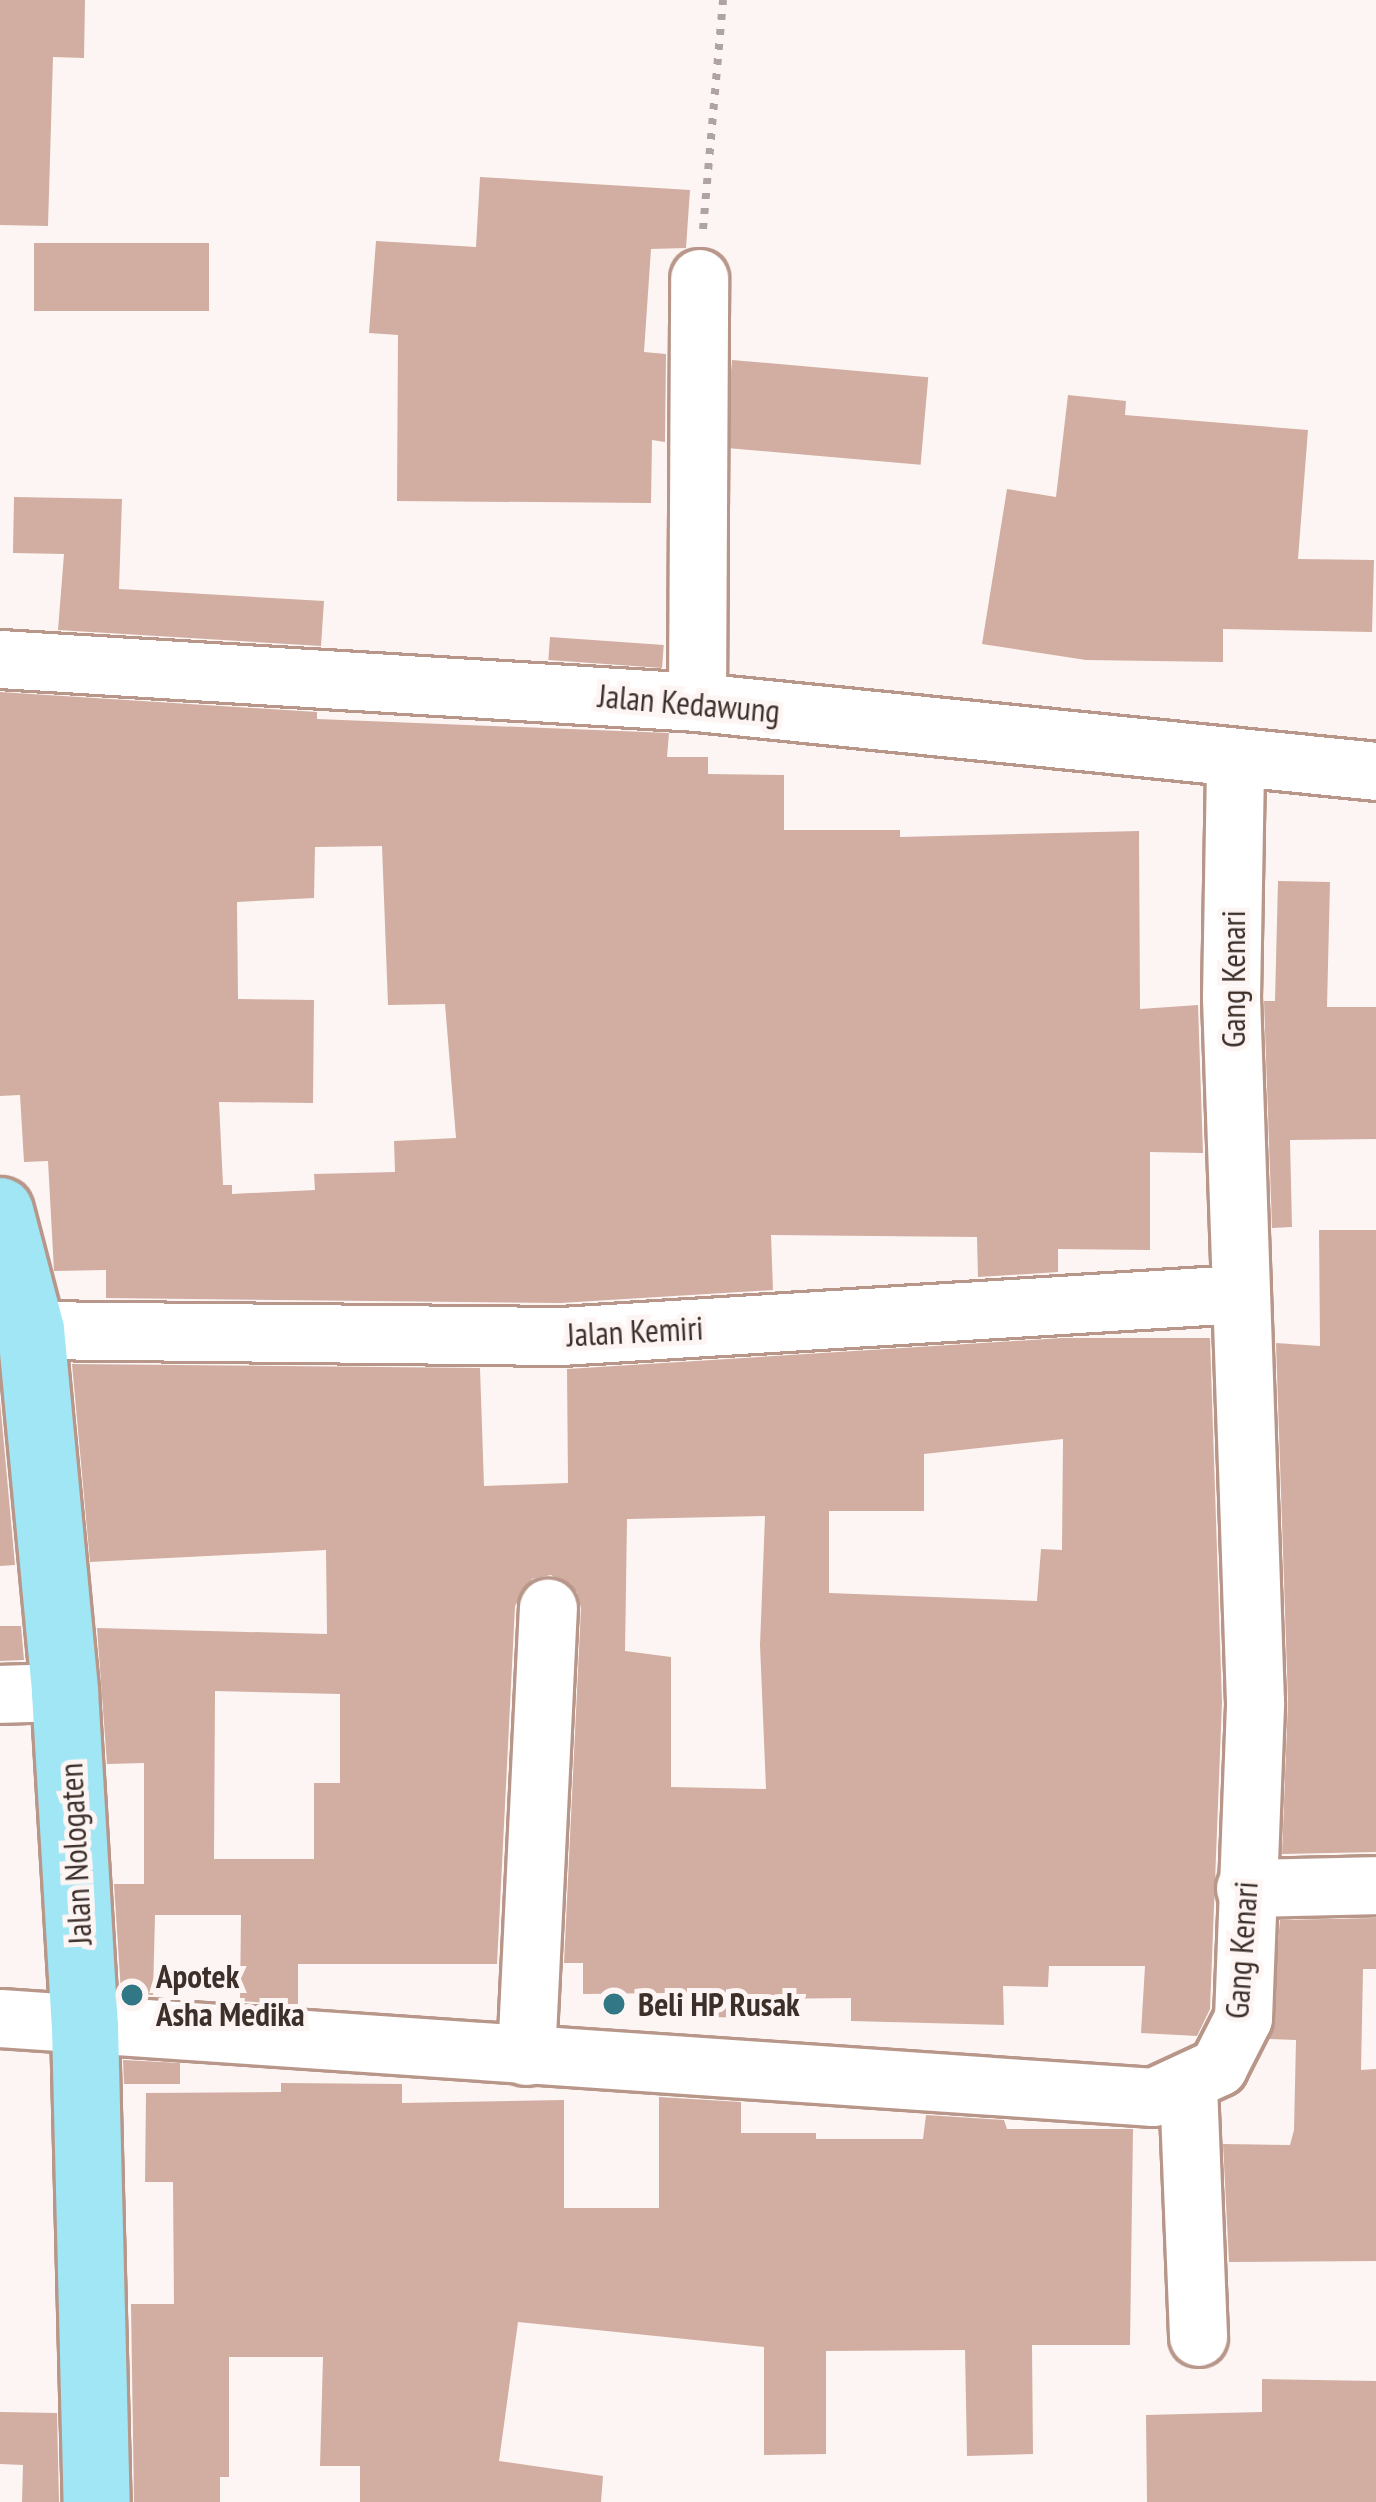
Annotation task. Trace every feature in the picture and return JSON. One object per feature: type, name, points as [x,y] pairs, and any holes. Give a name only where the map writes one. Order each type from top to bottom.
[{"type":"main road","name":"Jalan Nologaten","points":[[0,1211],[22,1345],[65,1692],[85,2026],[97,2502]]},
{"type":"street","points":[[697,702],[699,278]]},
{"type":"street","name":"Jalan Kedawung","points":[[0,659],[697,702],[1376,771]]},
{"type":"street","name":"Gang Kenari","points":[[1188,2086],[1218,2067],[1243,2018],[1255,1702],[1238,1294],[1235,758]]},
{"type":"street","name":"Jalan Kemiri","points":[[22,1345],[541,1336],[1238,1294]]},
{"type":"street","points":[[526,2056],[548,1608]]},
{"type":"street","points":[[0,1694],[65,1692]]},
{"type":"street","points":[[1245,1888],[1376,1885]]},
{"type":"street","points":[[0,2018],[1153,2097],[1188,2086],[1198,2337]]},
{"type":"path","points":[[699,278],[723,0]]},
{"type":"building","points":[[0,0],[85,0],[84,58],[53,57],[48,226],[0,225]]},
{"type":"building","points":[[480,177],[690,190],[686,248],[651,249],[644,352],[666,354],[665,442],[652,440],[651,503],[397,501],[398,335],[369,333],[376,241],[476,247]]},
{"type":"building","points":[[34,243],[209,243],[209,311],[34,311]]},
{"type":"building","points":[[732,360],[928,377],[921,465],[724,448]]},
{"type":"building","points":[[1068,395],[1126,401],[1125,415],[1308,430],[1298,559],[1374,560],[1372,632],[1223,629],[1223,662],[1086,660],[982,644],[1007,489],[1056,497]]},
{"type":"building","points":[[14,497],[122,499],[119,589],[324,601],[321,646],[58,630],[64,554],[13,553]]},
{"type":"building","points":[[550,637],[664,645],[662,668],[548,660]]},
{"type":"building","points":[[0,692],[317,712],[317,719],[669,733],[667,757],[708,757],[708,774],[784,775],[784,830],[900,830],[900,837],[1139,831],[1140,1009],[1198,1005],[1203,1153],[1150,1152],[1150,1250],[1058,1249],[1058,1272],[978,1277],[977,1237],[771,1235],[773,1290],[560,1303],[106,1298],[106,1270],[54,1271],[48,1161],[24,1162],[20,1095],[0,1096]],"holes":[[[382,846],[388,1005],[445,1004],[456,1138],[394,1141],[395,1172],[314,1174],[315,1190],[232,1194],[232,1185],[223,1185],[219,1102],[313,1103],[314,1000],[238,999],[237,902],[314,898],[315,847]]]},
{"type":"building","points":[[1278,881],[1330,882],[1327,1007],[1376,1007],[1376,1139],[1290,1140],[1292,1227],[1272,1228],[1264,1001],[1275,1001]]},
{"type":"building","points":[[1319,1230],[1376,1230],[1376,1852],[1282,1854],[1288,1701],[1276,1343],[1320,1346]]},
{"type":"building","points":[[1062,1338],[1210,1338],[1222,1702],[1210,2009],[1197,2036],[1141,2033],[1145,1966],[1049,1966],[1048,1987],[1003,1986],[1004,2025],[851,2021],[851,1998],[756,1999],[755,2018],[666,2016],[667,1993],[583,1994],[583,1963],[564,1963],[581,1608],[577,1592],[551,1575],[532,1579],[515,1606],[497,1964],[298,1964],[298,2005],[240,2001],[241,1915],[155,1915],[153,1995],[121,1993],[114,1884],[144,1884],[144,1763],[107,1764],[97,1628],[327,1634],[326,1550],[90,1562],[72,1364],[480,1368],[484,1486],[568,1483],[567,1369]],"holes":[[[1063,1439],[1062,1550],[1041,1549],[1037,1601],[829,1593],[829,1511],[924,1511],[924,1454]],[[765,1516],[760,1645],[766,1789],[671,1787],[671,1657],[625,1651],[627,1519]],[[215,1691],[340,1694],[340,1783],[314,1783],[314,1859],[214,1859]]]},
{"type":"building","points":[[0,1401],[15,1565],[0,1566]]},
{"type":"building","points":[[0,1626],[21,1626],[24,1660],[0,1661]]},
{"type":"building","points":[[1376,1918],[1376,1969],[1363,1969],[1361,2070],[1376,2069],[1376,2261],[1229,2262],[1223,2144],[1290,2145],[1294,2130],[1296,2040],[1269,2039],[1280,1920]]},
{"type":"building","points":[[123,2060],[180,2063],[180,2084],[124,2084]]},
{"type":"building","points":[[281,2083],[402,2084],[402,2103],[564,2100],[564,2208],[659,2208],[659,2097],[741,2102],[741,2133],[816,2133],[816,2139],[923,2139],[926,2115],[1004,2120],[1007,2129],[1133,2129],[1130,2345],[1032,2345],[1033,2454],[967,2456],[965,2350],[826,2351],[826,2454],[764,2455],[764,2347],[518,2322],[499,2461],[603,2476],[601,2502],[360,2502],[360,2466],[320,2466],[323,2357],[229,2357],[229,2477],[220,2477],[220,2502],[134,2502],[131,2304],[174,2304],[173,2182],[145,2182],[146,2093],[281,2092]]},
{"type":"building","points":[[1262,2379],[1376,2381],[1376,2502],[1147,2502],[1146,2415],[1262,2412]]},
{"type":"building","points":[[0,2412],[57,2413],[59,2502],[22,2502],[23,2465],[0,2464]]},
{"type":"place","name":"Apotek Asha Medika","points":[[132,1995]]},
{"type":"place","name":"Beli HP Rusak","points":[[614,2004]]}]
